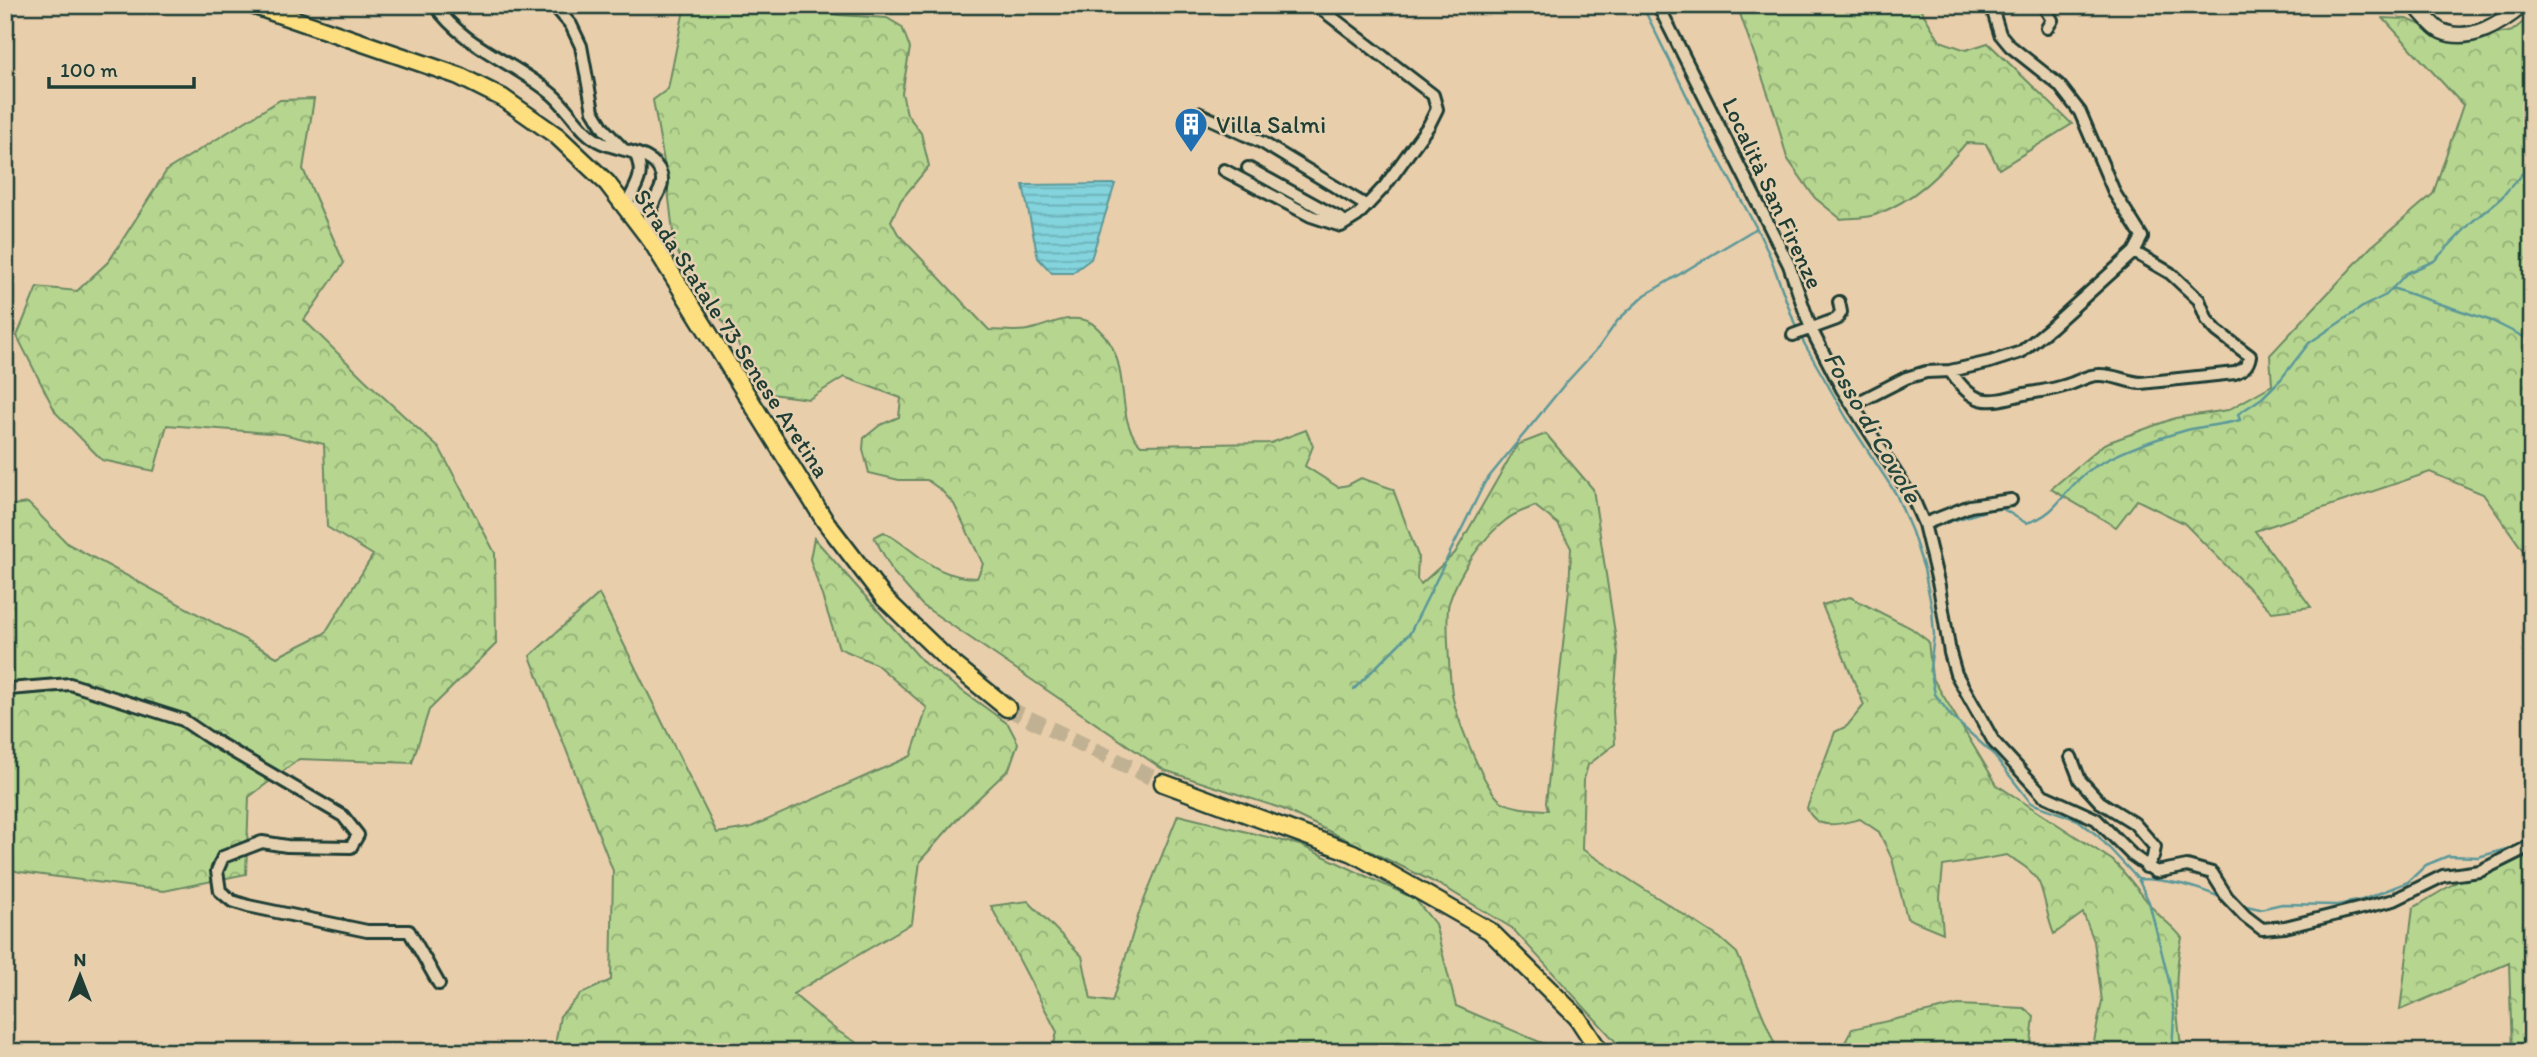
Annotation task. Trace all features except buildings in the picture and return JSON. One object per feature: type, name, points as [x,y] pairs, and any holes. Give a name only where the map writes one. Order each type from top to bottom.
[{"type":"main road","name":"Strada Statale 73 Senese Aretina","points":[[252,5],[459,76],[503,97],[557,136],[607,183],[647,235],[833,532],[884,598],[947,660],[1007,708]]},
{"type":"main road","points":[[2420,5],[2420,11],[2438,30],[2458,36],[2489,28],[2523,5]]},
{"type":"main road","points":[[1163,783],[1353,853],[1490,931],[1577,1017],[1600,1052]]},
{"type":"street","points":[[435,5],[446,22],[467,40],[528,76],[554,96],[591,137],[603,144],[648,159],[661,171],[663,181],[654,202],[647,235]]},
{"type":"street","points":[[554,5],[571,25],[581,46],[593,111],[623,149]]},
{"type":"street","points":[[1224,170],[1311,216],[1341,226],[1357,216],[1385,186],[1429,125],[1437,109],[1433,96],[1316,5]]},
{"type":"street","name":"Località San Firenze","points":[[1658,5],[1789,265],[1802,332],[1906,485],[1924,524],[1956,674],[1994,742],[2043,795],[2096,819],[2146,867]]},
{"type":"street","points":[[1853,405],[1906,378],[1926,372],[1990,362],[2021,352],[2134,251],[2142,237],[2115,194],[2080,112],[2059,85],[2010,46],[2000,34],[1990,5]]},
{"type":"street","points":[[2043,5],[2053,20],[2046,28]]},
{"type":"street","points":[[1198,113],[1263,143],[1367,206]]},
{"type":"street","points":[[636,155],[641,166],[641,175],[626,207],[640,207],[654,202]]},
{"type":"street","points":[[1248,167],[1346,222]]},
{"type":"street","points":[[607,183],[620,187],[636,186]]},
{"type":"street","points":[[1950,370],[1965,391],[1981,400],[1998,401],[2068,385],[2095,374],[2141,383],[2235,373],[2243,369],[2250,356],[2217,331],[2207,320],[2199,300],[2170,273],[2134,251]]},
{"type":"street","points":[[1802,332],[1837,319],[1841,312],[1839,302]]},
{"type":"street","points":[[1924,524],[1970,506],[2011,500]]},
{"type":"street","points":[[5,687],[9,689],[70,684],[183,720],[343,816],[358,835],[351,846],[287,846],[262,842],[240,849],[223,857],[217,871],[220,891],[232,901],[248,906],[367,931],[409,931],[439,984]]},
{"type":"street","points":[[2071,757],[2080,780],[2101,802],[2134,823],[2155,847],[2153,857],[2146,867],[2156,872],[2187,866],[2212,873],[2227,897],[2262,929],[2285,927],[2394,900],[2444,876],[2480,871],[2532,845]]},
{"type":"green space","points":[[685,5],[793,5],[839,15],[887,18],[902,27],[910,48],[902,93],[907,114],[921,133],[929,166],[901,200],[891,221],[898,234],[989,330],[1027,330],[1073,319],[1087,321],[1096,327],[1113,349],[1128,422],[1141,445],[1271,443],[1306,430],[1313,446],[1305,466],[1338,487],[1361,478],[1393,489],[1418,556],[1417,579],[1421,584],[1455,553],[1517,445],[1546,434],[1593,489],[1618,653],[1613,711],[1615,744],[1588,765],[1584,779],[1582,849],[1720,938],[1737,953],[1778,1052],[1621,1052],[1616,1042],[1512,928],[1444,887],[1283,809],[1164,770],[922,605],[893,572],[874,537],[884,532],[937,568],[948,573],[977,578],[983,564],[954,504],[927,480],[899,480],[869,473],[863,449],[864,438],[880,425],[899,417],[901,398],[844,377],[809,399],[771,394],[675,249],[666,173],[653,100],[668,89]],"holes":[[[1535,506],[1558,524],[1571,548],[1546,803],[1548,810],[1530,809],[1501,801],[1487,783],[1472,753],[1453,699],[1448,650],[1448,610],[1458,580],[1472,557],[1488,536],[1506,520]]]},
{"type":"green space","points":[[1737,5],[1918,5],[1940,41],[1966,50],[1988,43],[2072,124],[1999,169],[1986,144],[1966,143],[1936,176],[1902,202],[1875,215],[1841,219],[1815,198],[1787,158],[1775,114]]},
{"type":"green space","points":[[2532,15],[2532,563],[2483,494],[2430,472],[2255,531],[2311,607],[2272,612],[2184,523],[2137,500],[2116,527],[2051,489],[2104,444],[2175,418],[2228,410],[2272,385],[2270,355],[2371,247],[2433,194],[2463,105],[2383,18],[2407,19],[2461,42],[2512,31]]},
{"type":"green space","points":[[314,99],[303,169],[344,263],[304,320],[440,449],[495,553],[496,644],[429,710],[412,763],[299,759],[249,797],[246,874],[164,891],[5,868],[5,506],[28,503],[68,544],[277,657],[325,633],[373,555],[327,527],[324,444],[283,434],[167,425],[154,471],[102,460],[56,413],[17,336],[37,287],[77,291],[109,261],[167,170],[280,100]]},
{"type":"green space","points":[[814,538],[925,664],[1008,724],[1018,743],[1009,769],[960,816],[920,861],[912,923],[793,994],[836,1030],[872,1052],[554,1052],[560,1016],[581,994],[611,980],[613,871],[530,656],[599,594],[717,833],[749,828],[911,756],[927,708],[876,664],[839,648],[810,559]]},
{"type":"green space","points":[[1850,597],[1911,628],[1928,641],[1932,677],[1997,785],[2112,860],[2159,915],[2177,931],[2182,938],[2176,995],[2182,1052],[2092,1052],[2102,1001],[2094,941],[2083,913],[2054,934],[2038,880],[2007,855],[1943,866],[1940,897],[1943,933],[1907,918],[1892,859],[1879,832],[1860,819],[1830,824],[1817,821],[1811,816],[1807,808],[1835,732],[1847,726],[1864,705],[1822,605]]},
{"type":"green space","points":[[1178,815],[1300,845],[1415,899],[1435,924],[1456,1006],[1563,1052],[1052,1052],[1057,1032],[991,906],[1028,901],[1082,956],[1091,999],[1112,1002],[1139,913]]},
{"type":"green space","points":[[2532,837],[2532,1052],[2512,1052],[2509,963],[2400,1010],[2413,908]]},
{"type":"green space","points":[[1958,1005],[2024,1008],[2034,1016],[2030,1052],[1840,1052],[1852,1029]]},
{"type":"water","points":[[1115,184],[1091,259],[1072,273],[1052,273],[1038,258],[1023,185]]},
{"type":"waterway","name":"Fosso di Covole","points":[[1642,5],[1711,145],[1770,256],[1797,330]]},
{"type":"waterway","points":[[1928,528],[1992,509],[2003,509],[2026,523],[2046,514],[2082,476],[2113,457],[2187,430],[2240,420],[2238,414],[2262,398],[2281,379],[2309,343],[2364,306],[2386,295],[2407,273],[2434,261],[2473,221],[2501,198],[2532,162]]},
{"type":"waterway","points":[[1354,689],[1410,633],[1485,482],[1564,385],[1599,347],[1618,320],[1645,295],[1755,229]]},
{"type":"waterway","points":[[2392,288],[2492,321],[2532,341]]},
{"type":"waterway","name":"Fosso di Covole","points":[[1800,336],[1846,417],[1896,494],[1912,532],[1924,569],[1932,609],[1934,635],[1930,669],[1935,694],[1951,716],[1992,753],[2031,803],[2078,820],[2098,836],[2138,879],[2149,902],[2169,981],[2174,1014],[2172,1052]]},
{"type":"waterway","points":[[2242,905],[2260,909],[2282,904],[2337,905],[2362,900],[2408,882],[2426,865],[2448,856],[2478,857],[2532,839]]},
{"type":"waterway","points":[[2138,879],[2182,884],[2222,898]]},
{"type":"tunnel","points":[[1007,708],[1163,783]]},
{"type":"place","name":"Villa Salmi","points":[[1191,154]]}]
